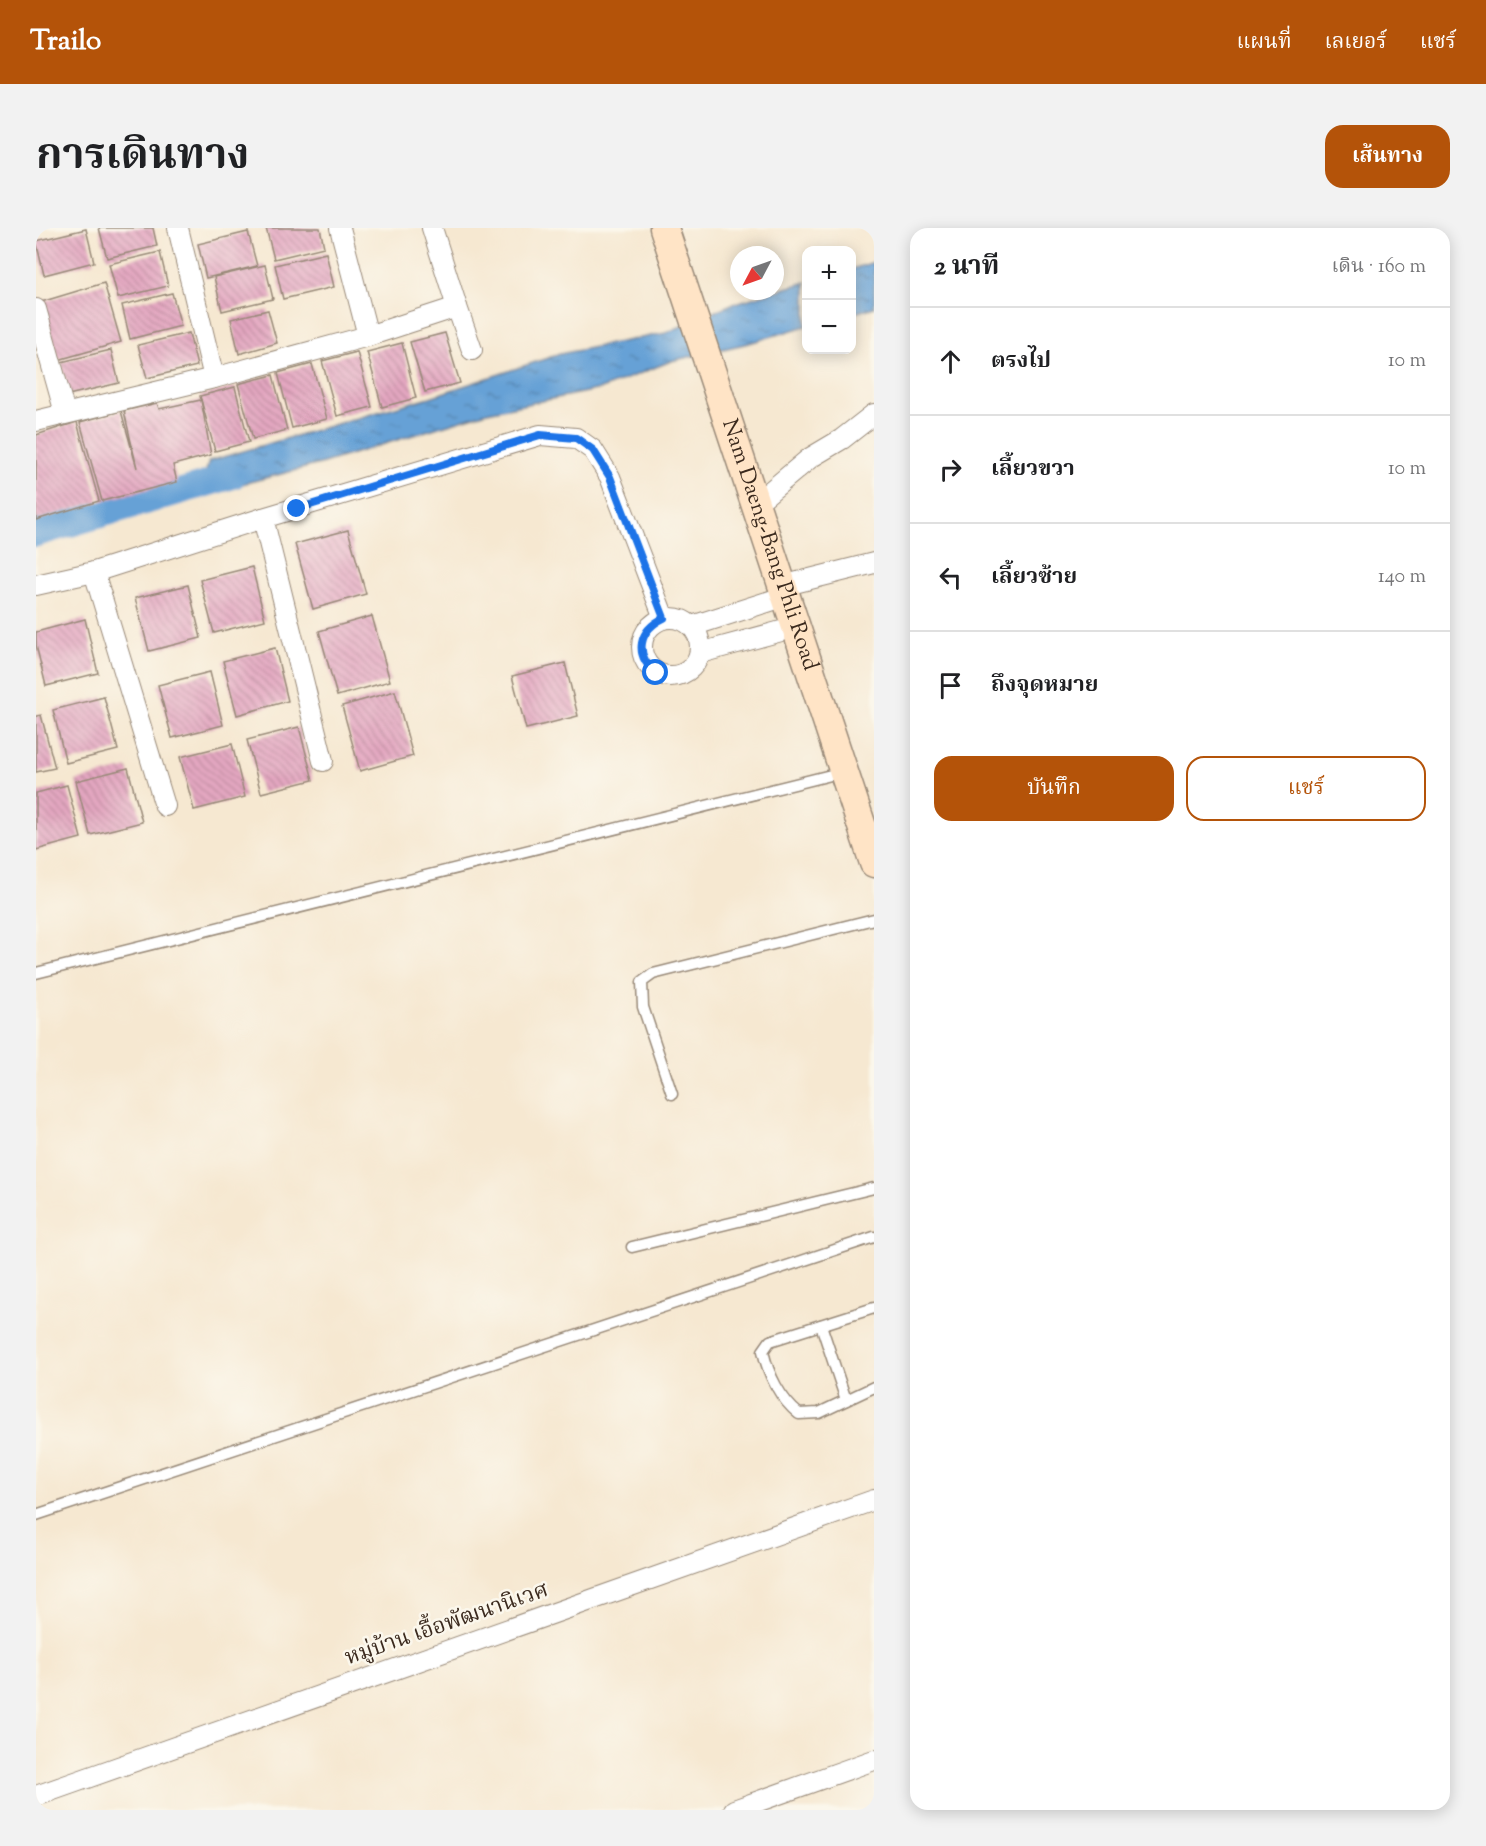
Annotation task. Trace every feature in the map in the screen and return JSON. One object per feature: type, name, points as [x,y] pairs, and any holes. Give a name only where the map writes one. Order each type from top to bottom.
[{"type":"main road","name":"Nam Daeng-Bang Phli Road","points":[[664,228],[874,863]]},
{"type":"street","points":[[178,228],[214,378]]},
{"type":"street","points":[[340,228],[368,336]]},
{"type":"street","points":[[432,228],[472,350]]},
{"type":"street","points":[[36,421],[214,378],[368,336],[457,307]]},
{"type":"street","points":[[36,309],[65,413]]},
{"type":"street","points":[[755,504],[810,458],[842,439],[874,414]]},
{"type":"street","points":[[36,585],[94,572],[540,435],[576,438],[593,450],[610,477],[664,618]]},
{"type":"street","points":[[263,519],[323,761]]},
{"type":"street","points":[[692,626],[784,591],[874,563]]},
{"type":"street","points":[[94,572],[165,806]]},
{"type":"street","points":[[664,618],[683,620],[692,626],[697,634],[700,653],[691,669],[683,674],[665,676],[656,673],[644,658],[641,648],[647,629],[664,618]]},
{"type":"street","points":[[700,653],[796,627]]},
{"type":"street","name":"หมู่บ้าน เอื้อพัฒนานิเวศ","points":[[36,1796],[874,1500]]},
{"type":"street","points":[[734,1810],[874,1760]]},
{"type":"lane","points":[[36,973],[844,771]]},
{"type":"lane","points":[[672,1094],[643,1007],[642,982],[652,974],[874,919]]},
{"type":"lane","points":[[632,1247],[874,1188]]},
{"type":"lane","points":[[36,1515],[874,1237]]},
{"type":"lane","points":[[874,1308],[770,1341],[763,1351],[766,1369],[788,1406],[799,1414],[819,1413],[874,1387]]},
{"type":"lane","points":[[820,1325],[846,1400]]},
{"type":"water","points":[[874,262],[874,307],[856,313],[856,300],[856,268]]},
{"type":"water","points":[[802,283],[802,327],[749,343],[671,361],[601,389],[487,412],[320,464],[199,495],[209,461],[430,397],[560,354],[666,333],[745,300],[784,300],[784,289]]},
{"type":"building","points":[[99,228],[153,228],[157,246],[107,258]]},
{"type":"building","points":[[266,228],[320,228],[324,247],[274,259]]},
{"type":"building","points":[[86,229],[94,262],[44,275],[36,241]]},
{"type":"building","points":[[248,232],[257,266],[206,278],[198,244]]},
{"type":"building","points":[[160,252],[168,286],[118,298],[109,264]]},
{"type":"building","points":[[326,253],[334,287],[283,299],[275,265]]},
{"type":"building","points":[[265,265],[273,299],[222,311],[214,277]]},
{"type":"building","points":[[104,283],[121,342],[58,360],[41,302]]},
{"type":"building","points":[[172,293],[181,326],[130,339],[122,305]]},
{"type":"building","points":[[268,310],[277,343],[239,354],[231,319]]},
{"type":"building","points":[[189,333],[197,366],[147,378],[138,345]]},
{"type":"building","points":[[445,333],[460,383],[425,392],[410,342]]},
{"type":"building","points":[[402,343],[416,398],[382,407],[367,352]]},
{"type":"building","points":[[111,350],[119,383],[68,395],[61,362]]},
{"type":"building","points":[[357,352],[372,407],[337,416],[322,361]]},
{"type":"building","points":[[312,364],[327,419],[292,428],[278,373]]},
{"type":"building","points":[[273,375],[287,430],[253,439],[238,384]]},
{"type":"building","points":[[235,387],[249,442],[215,451],[200,396]]},
{"type":"building","points":[[201,400],[211,455],[173,465],[177,482],[102,501],[80,422],[121,411],[137,468],[124,411],[157,403],[159,409]]},
{"type":"building","points":[[77,422],[99,501],[36,520],[36,435]]},
{"type":"building","points":[[348,530],[366,594],[313,609],[295,544]]},
{"type":"building","points":[[252,567],[265,620],[214,633],[200,580]]},
{"type":"building","points":[[188,585],[201,638],[149,651],[135,598]]},
{"type":"building","points":[[372,616],[390,681],[337,696],[319,631]]},
{"type":"building","points":[[85,619],[98,673],[46,686],[36,645],[36,632]]},
{"type":"building","points":[[275,648],[288,701],[237,715],[223,661]]},
{"type":"building","points":[[565,663],[578,716],[526,729],[512,676]]},
{"type":"building","points":[[210,672],[223,725],[172,738],[158,685]]},
{"type":"building","points":[[395,691],[413,756],[360,771],[342,706]]},
{"type":"building","points":[[104,697],[118,750],[66,763],[53,710]]},
{"type":"building","points":[[41,715],[55,768],[36,772],[36,716]]},
{"type":"building","points":[[299,727],[313,780],[261,793],[247,740]]},
{"type":"building","points":[[232,744],[245,797],[194,810],[180,757]]},
{"type":"building","points":[[128,768],[142,822],[90,835],[76,781]]},
{"type":"building","points":[[67,785],[81,838],[36,850],[36,793]]},
{"type":"waterway","points":[[36,534],[233,476]]},
{"type":"route","points":[[297,509],[540,435],[576,438],[593,450],[610,477],[664,618],[647,629],[641,648],[649,667],[656,673]]}]
